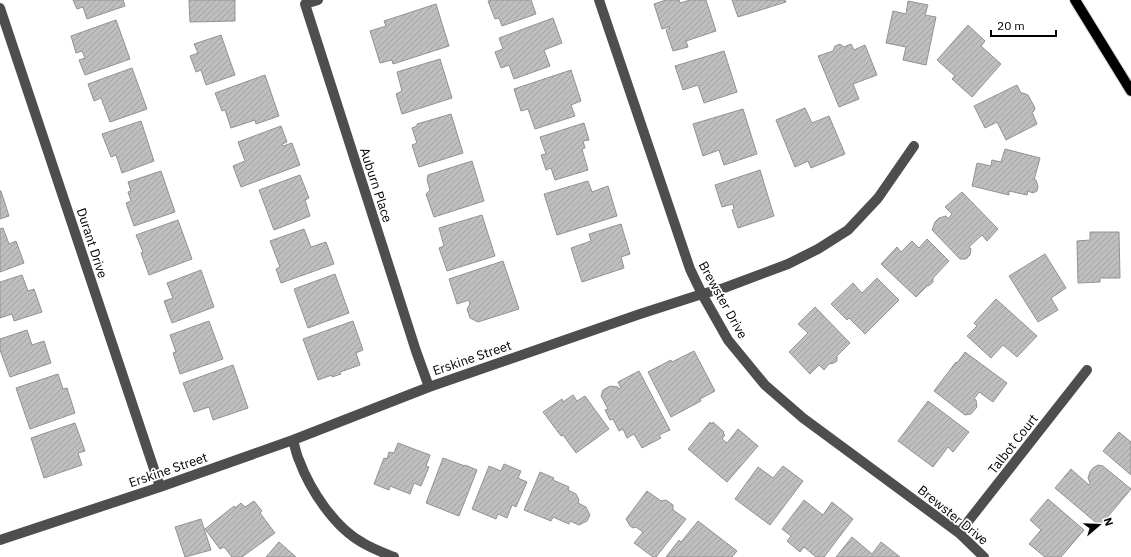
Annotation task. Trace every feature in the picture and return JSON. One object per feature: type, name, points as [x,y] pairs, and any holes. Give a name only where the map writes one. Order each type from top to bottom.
[{"type":"main road","points":[[1074,0],[1131,91]]},
{"type":"street","name":"Auburn Place","points":[[318,0],[305,4],[416,351],[429,387]]},
{"type":"street","name":"Brewster Drive","points":[[599,0],[690,268],[702,294],[728,340],[765,385],[802,418],[959,533],[984,557]]},
{"type":"street","name":"Durant Drive","points":[[0,8],[160,487]]},
{"type":"street","name":"Erskine Street","points":[[0,540],[160,487],[293,440],[429,387],[640,314],[724,288],[788,264],[818,249],[848,230],[878,198],[914,146]]},
{"type":"street","name":"Talbot Court","points":[[959,533],[1087,370]]},
{"type":"street","points":[[293,440],[302,468],[325,508],[342,527],[363,543],[394,557]]},
{"type":"building","points":[[73,0],[123,0],[125,6],[87,19],[83,7],[77,9]]},
{"type":"building","points":[[189,0],[235,0],[235,21],[190,22]]},
{"type":"building","points":[[531,0],[536,14],[502,26],[499,18],[495,19],[488,1]]},
{"type":"building","points":[[666,0],[679,0],[680,3],[690,0],[706,0],[716,31],[686,41],[688,47],[673,51],[666,30],[670,28],[662,29],[654,4]]},
{"type":"building","points":[[732,0],[785,0],[786,2],[738,17]]},
{"type":"building","points":[[908,1],[928,5],[925,15],[936,17],[926,65],[903,60],[906,47],[886,43],[893,11],[906,14]]},
{"type":"building","points":[[436,4],[449,46],[393,64],[392,60],[380,63],[370,31],[386,26],[384,21]]},
{"type":"building","points":[[553,18],[562,43],[544,50],[550,66],[514,79],[509,65],[501,68],[495,52],[503,49],[499,38]]},
{"type":"building","points":[[116,20],[130,59],[85,75],[79,60],[85,58],[82,51],[76,53],[71,36]]},
{"type":"building","points":[[968,25],[985,41],[981,46],[1001,64],[972,97],[952,79],[955,76],[937,60]]},
{"type":"building","points":[[221,35],[235,75],[206,85],[201,70],[196,72],[190,56],[198,53],[194,44]]},
{"type":"building","points":[[840,44],[844,47],[851,44],[854,50],[865,45],[877,75],[853,84],[859,99],[839,107],[818,56],[833,51],[835,46]]},
{"type":"building","points":[[724,51],[737,92],[704,103],[698,85],[683,90],[675,66]]},
{"type":"building","points":[[440,59],[452,98],[402,114],[396,94],[402,91],[397,72]]},
{"type":"building","points":[[132,68],[147,109],[110,122],[101,98],[94,101],[88,84]]},
{"type":"building","points":[[571,70],[581,101],[571,105],[575,116],[535,129],[528,109],[521,111],[514,89]]},
{"type":"building","points":[[265,75],[279,116],[256,124],[255,120],[231,128],[225,110],[222,111],[215,93]]},
{"type":"building","points":[[1017,85],[1021,93],[1028,95],[1035,108],[1032,112],[1037,124],[1006,140],[997,122],[985,128],[974,106]]},
{"type":"building","points":[[805,108],[812,123],[829,116],[845,154],[811,168],[808,161],[795,167],[776,120]]},
{"type":"building","points":[[743,109],[757,154],[724,165],[719,150],[703,156],[693,124]]},
{"type":"building","points":[[451,114],[463,153],[419,167],[412,145],[417,143],[412,128],[417,126],[417,124]]},
{"type":"building","points":[[141,121],[154,161],[122,173],[116,155],[111,157],[102,134]]},
{"type":"building","points":[[584,123],[589,140],[583,141],[585,148],[582,149],[588,170],[555,180],[551,168],[546,170],[541,155],[546,154],[540,137]]},
{"type":"building","points":[[281,126],[287,142],[282,144],[283,146],[292,143],[300,165],[241,187],[233,166],[245,161],[238,142]]},
{"type":"building","points":[[1005,149],[1040,158],[1034,180],[1036,180],[1038,186],[1037,191],[1033,193],[1028,191],[1027,195],[1009,191],[1009,195],[972,186],[977,163],[991,166],[992,160],[1001,162]]},
{"type":"building","points":[[472,161],[484,201],[434,217],[426,194],[430,190],[427,180],[428,175]]},
{"type":"building","points":[[760,170],[774,216],[738,228],[732,210],[734,209],[733,204],[722,207],[715,185]]},
{"type":"building","points":[[161,171],[175,212],[134,226],[126,203],[131,201],[128,192],[131,191],[128,182]]},
{"type":"building","points":[[300,175],[309,198],[305,200],[310,216],[274,230],[259,190]]},
{"type":"building","points":[[588,181],[592,192],[608,186],[617,216],[557,235],[544,194]]},
{"type":"building","points":[[0,191],[9,216],[0,219]]},
{"type":"building","points":[[962,192],[998,229],[987,241],[982,235],[969,247],[971,249],[970,255],[966,259],[960,259],[932,230],[935,222],[939,218],[946,216],[948,219],[952,214],[945,207]]},
{"type":"building","points":[[482,215],[495,256],[447,271],[439,248],[444,246],[439,228]]},
{"type":"building","points":[[178,220],[192,259],[149,275],[141,253],[143,252],[136,235]]},
{"type":"building","points":[[621,224],[630,254],[621,257],[624,268],[582,282],[571,248],[591,241],[589,234]]},
{"type":"building","points":[[3,228],[9,244],[16,241],[24,263],[0,272],[0,229]]},
{"type":"building","points":[[304,229],[311,247],[326,242],[334,264],[281,283],[276,269],[280,267],[270,241]]},
{"type":"building","points":[[1090,232],[1119,232],[1120,278],[1100,278],[1100,282],[1078,283],[1077,241],[1090,240]]},
{"type":"building","points":[[927,239],[949,261],[933,278],[933,282],[916,297],[881,264],[897,247],[901,252],[912,241],[919,248]]},
{"type":"building","points":[[1045,254],[1066,288],[1051,298],[1058,310],[1038,322],[1009,276]]},
{"type":"building","points":[[503,261],[519,309],[478,322],[470,318],[467,309],[470,304],[469,300],[457,304],[449,279]]},
{"type":"building","points":[[201,270],[214,307],[172,323],[164,301],[173,298],[167,283]]},
{"type":"building","points":[[335,274],[349,313],[308,328],[294,289]]},
{"type":"building","points":[[22,275],[28,291],[34,289],[42,312],[14,321],[12,314],[0,318],[0,282]]},
{"type":"building","points":[[877,278],[899,300],[865,334],[849,318],[847,320],[831,304],[853,283],[862,293]]},
{"type":"building","points":[[996,299],[1037,336],[1017,357],[1003,345],[991,358],[967,336],[977,326],[974,323]]},
{"type":"building","points":[[815,307],[850,343],[837,356],[837,361],[829,364],[824,370],[819,365],[810,374],[789,352],[808,333],[798,324]]},
{"type":"building","points":[[209,321],[223,359],[180,374],[173,353],[176,352],[170,335]]},
{"type":"building","points":[[353,321],[363,350],[356,353],[360,365],[340,372],[341,374],[332,377],[332,375],[318,380],[303,339]]},
{"type":"building","points":[[27,330],[32,345],[44,341],[51,363],[10,377],[0,350],[0,339]]},
{"type":"building","points":[[694,351],[715,391],[700,399],[701,401],[671,417],[648,372],[671,360],[672,362]]},
{"type":"building","points":[[965,352],[1007,383],[993,402],[979,392],[974,399],[976,400],[977,407],[971,414],[965,415],[934,391]]},
{"type":"building","points":[[233,365],[248,408],[213,420],[209,407],[194,412],[183,383]]},
{"type":"building","points":[[639,371],[670,430],[659,435],[661,438],[642,448],[634,434],[627,438],[623,429],[619,431],[613,419],[610,420],[605,410],[608,409],[601,396],[603,390],[610,386],[618,387],[618,389],[621,388],[618,382]]},
{"type":"building","points":[[58,374],[63,389],[67,388],[75,413],[30,429],[16,388]]},
{"type":"building","points":[[573,395],[577,401],[585,396],[609,429],[576,453],[543,412],[562,399],[563,402]]},
{"type":"building","points":[[928,401],[969,432],[953,452],[948,447],[933,467],[898,441]]},
{"type":"building","points":[[710,422],[712,424],[713,422],[724,432],[723,433],[725,435],[722,439],[727,443],[738,429],[758,446],[727,482],[688,449]]},
{"type":"building","points":[[75,423],[85,451],[78,453],[82,465],[44,478],[31,438]]},
{"type":"building","points":[[1119,432],[1131,442],[1131,475],[1103,451]]},
{"type":"building","points":[[398,443],[430,455],[426,466],[429,467],[421,486],[414,483],[410,494],[390,486],[389,490],[374,484],[384,458],[387,459],[389,452],[394,453]]},
{"type":"building","points":[[443,458],[477,470],[459,516],[426,503]]},
{"type":"building","points":[[504,464],[521,471],[518,478],[527,482],[516,507],[512,505],[507,518],[498,514],[496,519],[472,509],[489,466],[501,471]]},
{"type":"building","points":[[1098,465],[1103,466],[1131,489],[1100,526],[1055,488],[1071,469],[1089,485],[1090,483],[1088,478],[1090,472]]},
{"type":"building","points":[[783,466],[803,481],[770,525],[735,499],[758,467],[773,478]]},
{"type":"building","points":[[540,472],[569,487],[568,490],[576,494],[579,500],[578,503],[586,507],[590,515],[587,521],[579,525],[570,521],[569,524],[553,517],[551,521],[524,510]]},
{"type":"building","points":[[647,491],[661,501],[666,500],[673,505],[673,510],[686,519],[656,557],[653,557],[634,543],[643,532],[636,527],[633,528],[630,526],[626,519]]},
{"type":"building","points":[[1048,499],[1084,530],[1061,557],[1045,557],[1029,544],[1041,530],[1030,520]]},
{"type":"building","points":[[804,500],[823,515],[832,502],[853,519],[824,557],[816,557],[804,547],[800,552],[787,541],[791,536],[782,529]]},
{"type":"building","points":[[254,501],[262,511],[260,513],[275,533],[242,557],[232,557],[224,547],[220,549],[205,529],[234,506],[235,508],[241,503],[245,507]]},
{"type":"building","points":[[201,519],[211,550],[185,557],[175,527]]},
{"type":"building","points":[[698,521],[737,551],[732,557],[666,557],[679,540],[681,542]]},
{"type":"building","points":[[852,537],[872,554],[881,542],[900,557],[836,557]]},
{"type":"building","points":[[279,542],[296,557],[266,557]]}]
